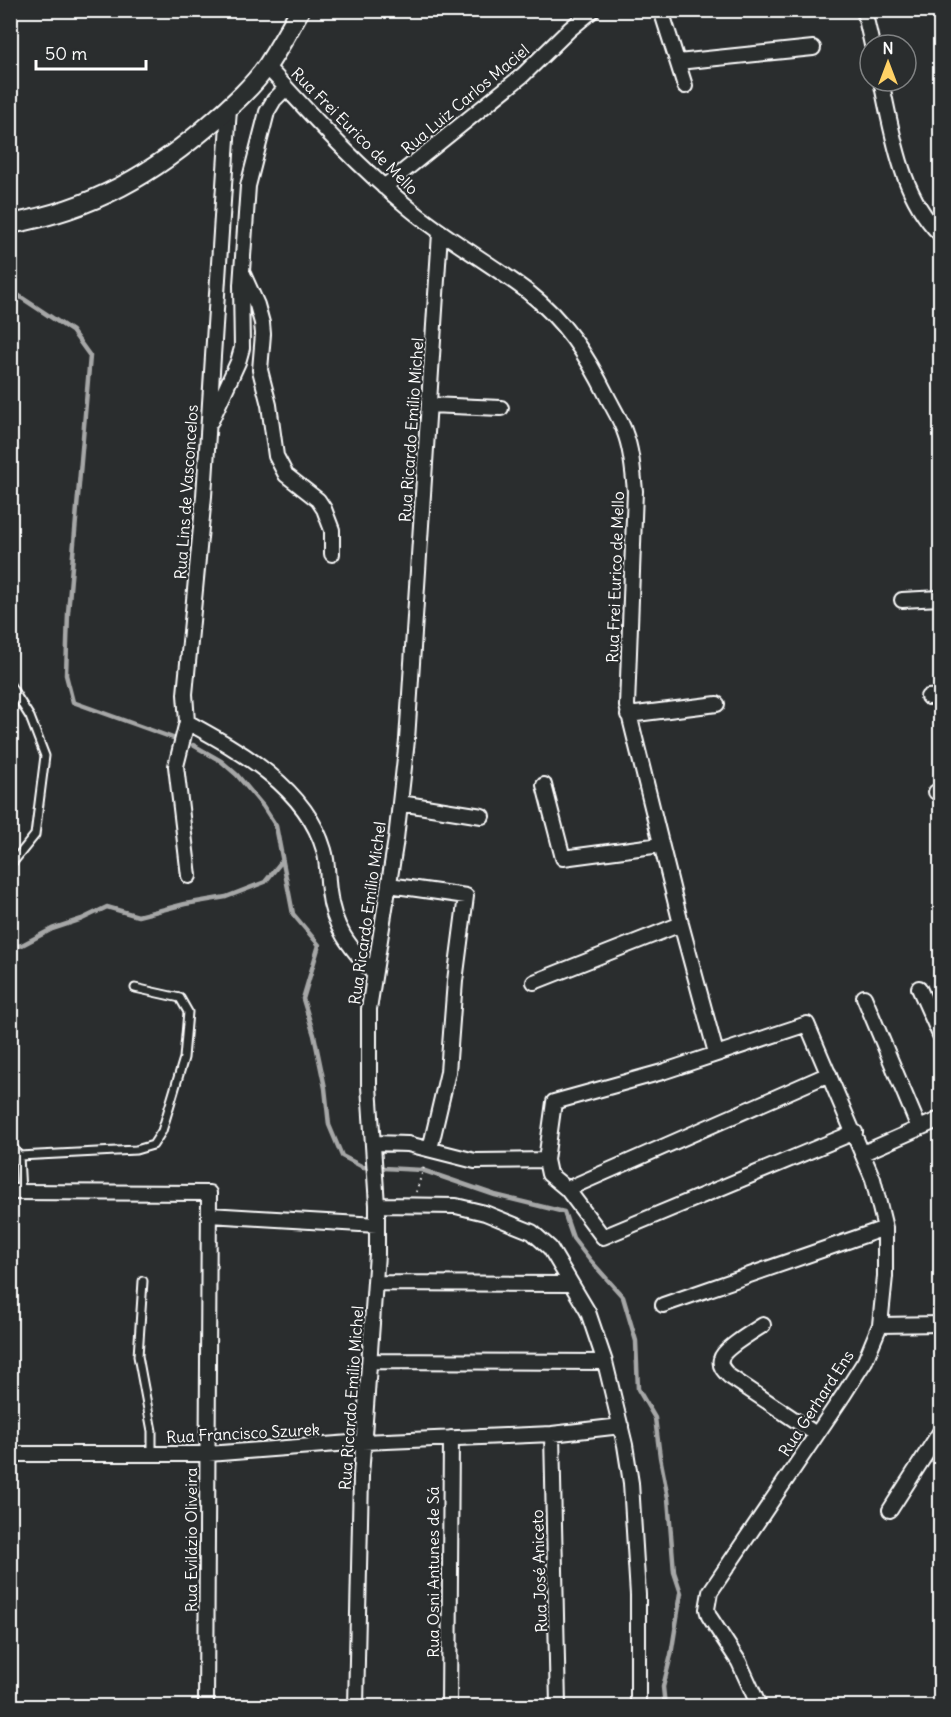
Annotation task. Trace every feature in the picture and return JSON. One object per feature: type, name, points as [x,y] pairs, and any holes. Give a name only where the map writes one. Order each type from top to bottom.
[{"type":"street","points":[[10,224],[64,211],[126,186],[174,154],[228,108],[267,67],[300,10]]},
{"type":"street","name":"Rua Luiz Carlos Maciel","points":[[384,187],[523,75],[593,10]]},
{"type":"street","points":[[661,10],[685,86]]},
{"type":"street","points":[[864,10],[870,33]]},
{"type":"street","points":[[678,62],[813,48]]},
{"type":"street","name":"Rua Frei Eurico de Mello","points":[[267,67],[335,140],[384,187],[440,232],[504,275],[553,313],[574,337],[596,374],[625,432],[632,460],[635,502],[628,715],[716,1053]]},
{"type":"street","points":[[208,428],[241,356],[243,339],[240,298],[248,186],[267,112],[274,100],[286,88]]},
{"type":"street","points":[[884,93],[905,177],[922,212],[940,234]]},
{"type":"street","name":"Rua Lins de Vasconcelos","points":[[189,876],[176,766],[187,722],[185,694],[201,529],[228,108]]},
{"type":"street","name":"Rua Ricardo Emílio Michel","points":[[356,1707],[363,1442],[376,1283],[377,1205],[369,1049],[370,1001],[389,885],[411,696],[440,232]]},
{"type":"street","points":[[242,272],[257,305],[262,323],[260,370],[269,405],[276,456],[286,476],[318,500],[324,509],[332,530],[332,554]]},
{"type":"street","points":[[429,405],[501,408]]},
{"type":"street","points":[[902,600],[940,598]]},
{"type":"street","points":[[628,715],[717,704]]},
{"type":"street","points":[[187,722],[253,761],[284,788],[298,804],[311,822],[324,849],[332,907],[340,933],[374,974]]},
{"type":"street","points":[[544,785],[563,858],[661,845]]},
{"type":"street","points":[[400,803],[482,816]]},
{"type":"street","points":[[389,885],[466,896],[455,981],[448,1072],[430,1149]]},
{"type":"street","points":[[534,982],[681,924]]},
{"type":"street","points":[[919,988],[940,1035]]},
{"type":"street","points":[[864,997],[919,1128]]},
{"type":"street","name":"Rua Gerhard Ens","points":[[716,1053],[807,1024],[855,1132],[878,1196],[885,1228],[885,1276],[880,1325],[865,1361],[710,1592],[709,1616],[739,1662],[759,1707]]},
{"type":"street","points":[[716,1053],[662,1072],[554,1102],[546,1160],[549,1174],[567,1189],[603,1238],[855,1132]]},
{"type":"street","points":[[567,1189],[830,1074]]},
{"type":"street","points":[[863,1153],[940,1119]]},
{"type":"street","points":[[374,1143],[408,1144],[475,1161],[546,1160]]},
{"type":"street","name":"Rua Evilázio Oliveira","points":[[16,1192],[209,1193],[206,1707]]},
{"type":"street","points":[[377,1205],[440,1205],[471,1209],[537,1235],[550,1248],[594,1326],[621,1426],[628,1461],[635,1521],[638,1595],[638,1707]]},
{"type":"street","points":[[209,1215],[377,1225]]},
{"type":"street","points":[[663,1305],[885,1228]]},
{"type":"street","points":[[376,1283],[572,1284]]},
{"type":"street","points":[[880,1325],[940,1324]]},
{"type":"street","points":[[763,1325],[723,1353],[720,1361],[722,1368],[729,1376],[816,1434]]},
{"type":"street","points":[[370,1361],[605,1362]]},
{"type":"street","name":"Rua Francisco Szurek","points":[[10,1454],[208,1454],[363,1442],[552,1434],[621,1426]]},
{"type":"street","points":[[890,1510],[940,1432]]},
{"type":"street","name":"Rua José Aniceto","points":[[552,1434],[558,1707]]},
{"type":"street","name":"Rua Osni Antunes de Sá","points":[[450,1438],[450,1707]]},
{"type":"lane","points":[[10,685],[30,717],[45,756],[35,835],[14,861],[10,862]]},
{"type":"lane","points":[[19,1156],[136,1150],[153,1145],[162,1131],[183,1058],[188,1012],[180,999],[135,988]]},
{"type":"lane","points":[[10,1143],[19,1156],[16,1192]]},
{"type":"lane","points":[[143,1281],[138,1356],[152,1431],[152,1454]]},
{"type":"path","points":[[412,1205],[430,1149]]},
{"type":"waterway","points":[[10,290],[72,331],[90,356],[68,613],[66,675],[73,702],[173,738]]},
{"type":"waterway","points":[[193,745],[221,761],[237,775],[263,806],[276,826],[293,914],[319,945],[303,999],[314,1035],[325,1088],[329,1125],[342,1156],[363,1167],[422,1170],[495,1195],[564,1212],[573,1238],[623,1297],[636,1341],[638,1389],[655,1418],[668,1498],[674,1572],[681,1593],[671,1655],[663,1687],[665,1706]]},
{"type":"waterway","points":[[10,948],[22,945],[52,929],[82,919],[107,907],[138,916],[185,904],[226,897],[265,882],[282,861]]}]
